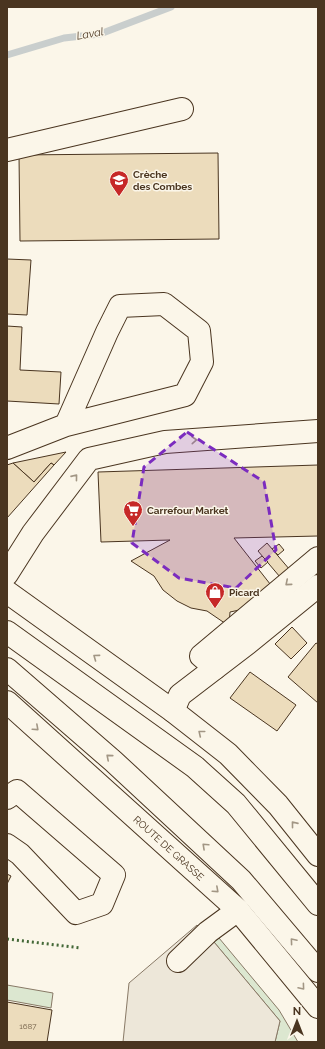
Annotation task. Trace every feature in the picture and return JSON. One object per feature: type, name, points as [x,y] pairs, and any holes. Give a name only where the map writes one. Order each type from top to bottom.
[{"type":"main road","points":[[7,150],[182,109]]},
{"type":"main road","points":[[7,448],[66,425],[186,395],[202,362],[199,331],[164,304],[120,306],[66,425]]},
{"type":"main road","points":[[7,574],[33,532],[89,459],[166,442],[318,431]]},
{"type":"main road","points":[[173,711],[180,695],[208,662],[318,558]]},
{"type":"main road","points":[[208,662],[318,586]]},
{"type":"main road","points":[[7,592],[173,711],[228,754],[278,805],[318,855]]},
{"type":"main road","points":[[7,632],[195,767],[236,804],[318,904]]},
{"type":"main road","points":[[7,669],[113,761],[241,880],[318,971]]},
{"type":"main road","name":"ROUTE DE GRASSE","points":[[7,702],[238,910],[318,1007]]},
{"type":"main road","points":[[7,798],[16,791],[114,875],[102,904],[76,913],[20,854],[7,844]]},
{"type":"main road","points":[[178,961],[208,932],[238,910]]},
{"type":"highlighted area","points":[[187,432],[264,482],[276,550],[236,588],[179,578],[132,543],[144,467]]},
{"type":"green space","points":[[219,938],[279,1010],[298,1042],[275,1042],[280,1021],[214,942]]},
{"type":"green space","points":[[7,985],[53,993],[51,1008],[7,1000]]},
{"type":"shaded area","points":[[197,925],[214,942],[280,1021],[275,1042],[123,1042],[129,983]]},
{"type":"building","name":"Crèche des Combes","points":[[218,153],[219,239],[20,241],[19,155]]},
{"type":"building","points":[[7,259],[31,260],[27,315],[7,314]]},
{"type":"building","points":[[7,326],[22,327],[20,370],[61,372],[59,404],[7,401]]},
{"type":"building","points":[[66,452],[54,465],[51,463],[34,482],[13,463]]},
{"type":"building","points":[[13,463],[34,482],[51,463],[54,465],[7,518],[7,465]]},
{"type":"building","points":[[318,465],[318,536],[234,538],[274,589],[244,609],[230,612],[229,626],[207,611],[191,608],[177,601],[163,590],[154,576],[131,561],[170,540],[101,542],[98,472]]},
{"type":"building","points":[[267,543],[290,570],[280,577],[258,551]]},
{"type":"building","points":[[279,544],[284,550],[278,555],[272,549]]},
{"type":"building","points":[[262,556],[268,562],[261,568],[255,561]]},
{"type":"building","points":[[292,627],[307,643],[291,659],[275,644]]},
{"type":"building","points":[[316,643],[318,644],[318,703],[288,677]]},
{"type":"building","points":[[250,672],[296,705],[277,731],[230,698]]},
{"type":"building","points":[[7,874],[11,876],[7,884]]},
{"type":"building","points":[[7,1002],[52,1010],[47,1042],[7,1042]]},
{"type":"waterway","name":"Laval","points":[[7,55],[64,38],[100,34],[171,7]]},
{"type":"hedge","points":[[7,939],[81,948]]},
{"type":"place","name":"Crèche des Combes","points":[[119,197]]},
{"type":"place","name":"Carrefour Market","points":[[133,527]]},
{"type":"place","name":"Picard","points":[[215,609]]}]
